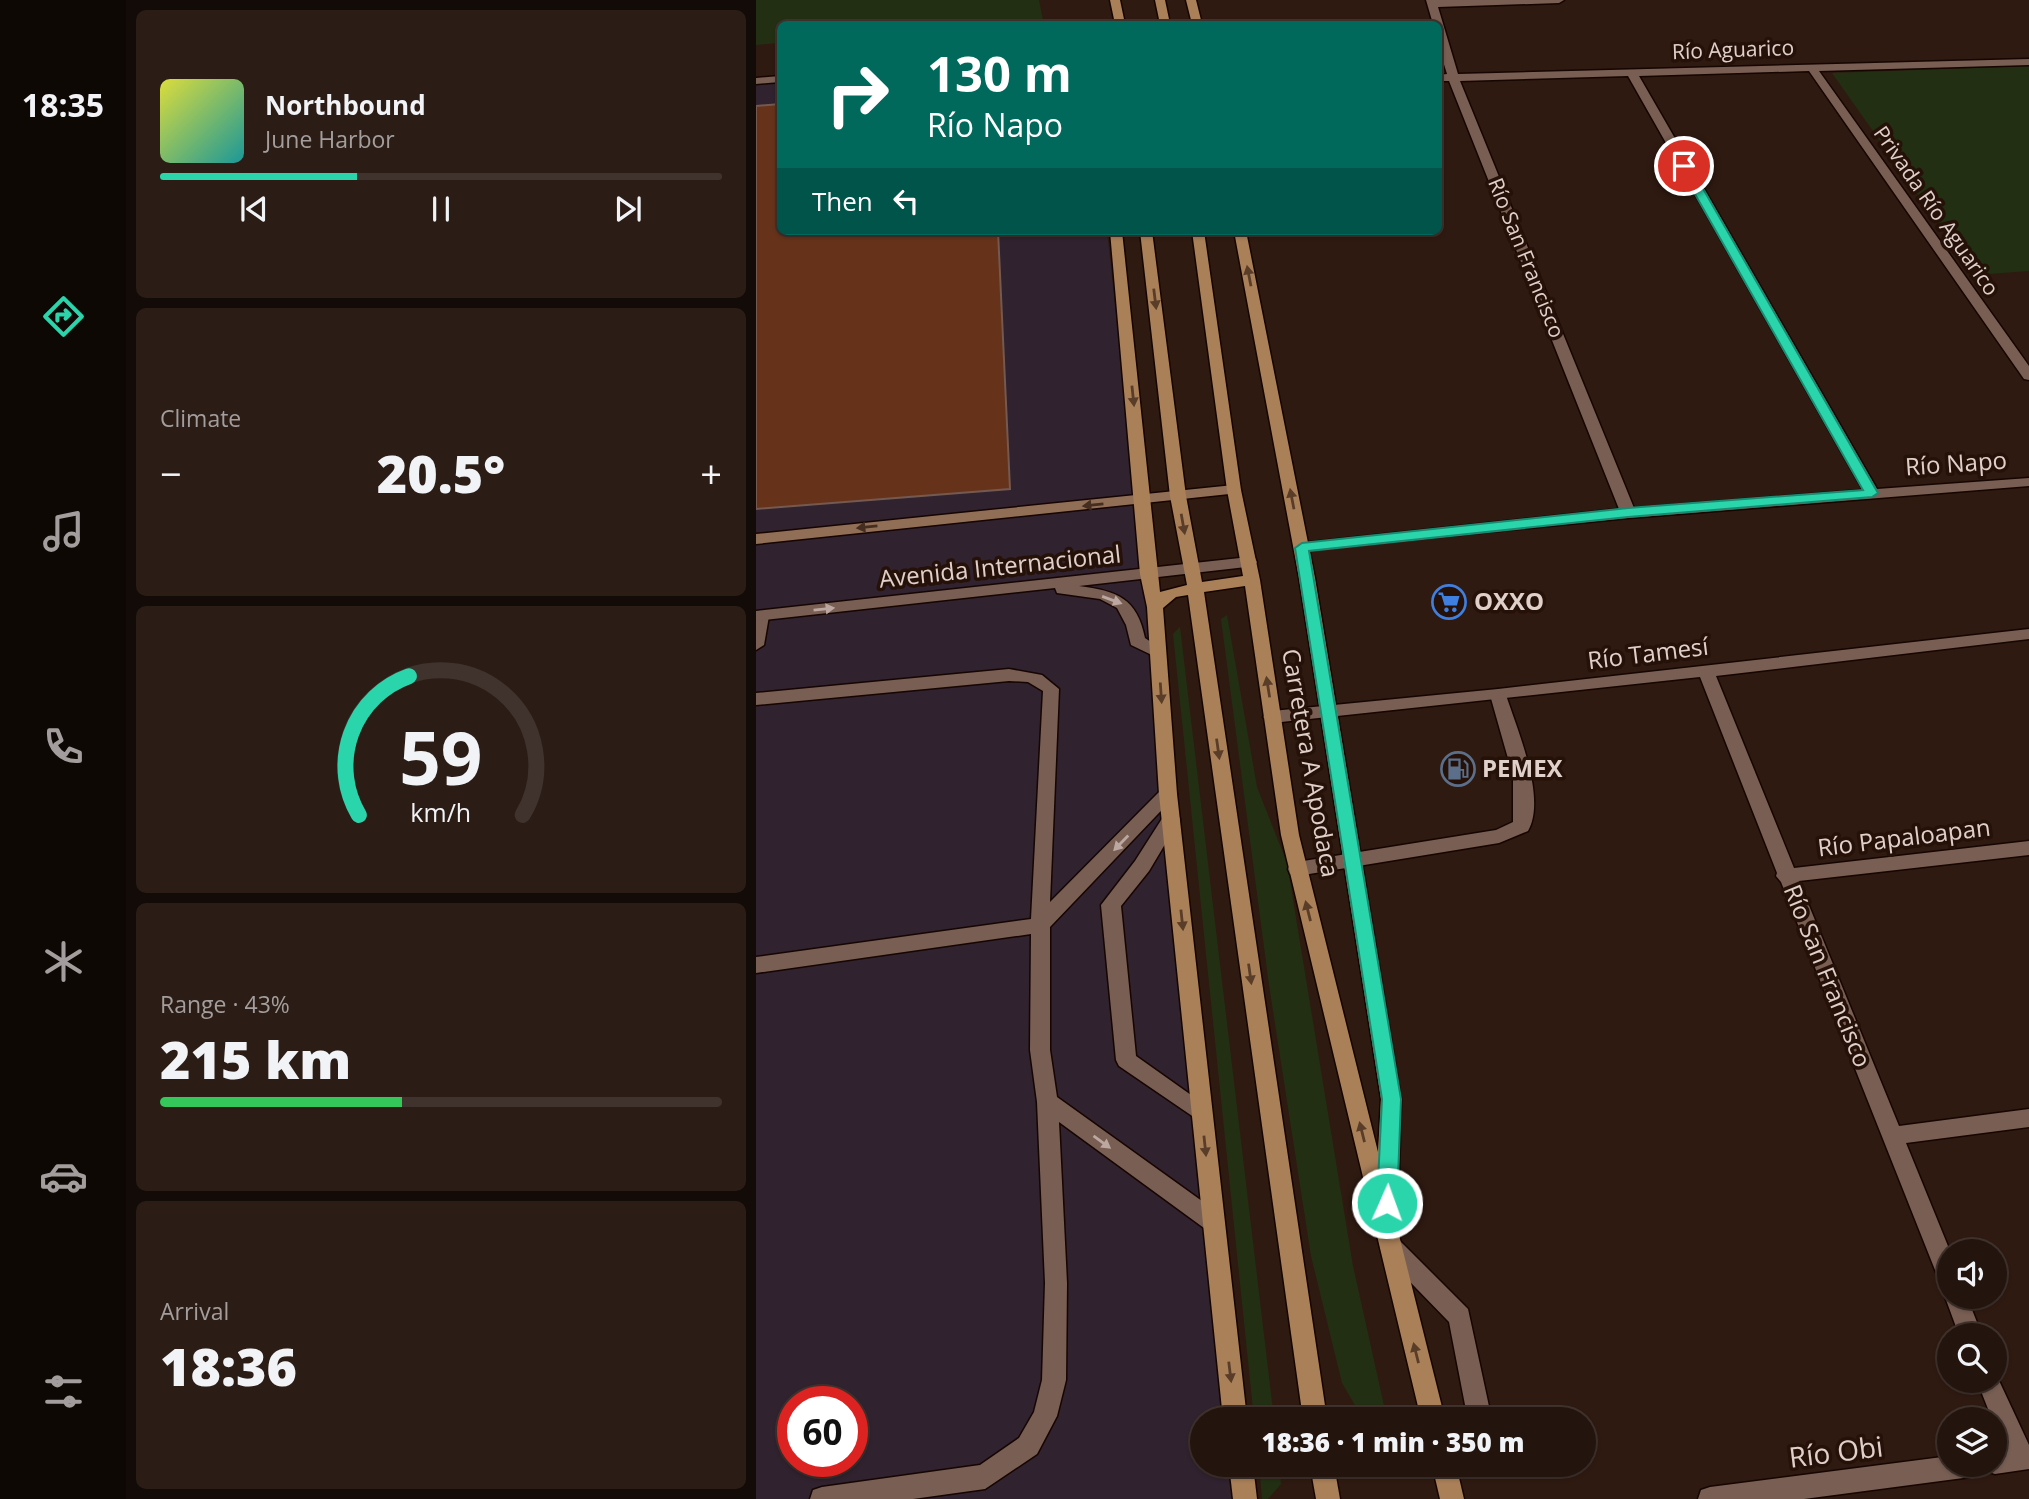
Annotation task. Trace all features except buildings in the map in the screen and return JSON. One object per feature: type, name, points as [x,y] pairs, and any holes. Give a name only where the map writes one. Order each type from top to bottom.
[{"type":"main road","points":[[1115,0],[1119,21]]},
{"type":"main road","points":[[1160,0],[1164,21]]},
{"type":"main road","points":[[1191,0],[1196,21]]},
{"type":"main road","points":[[1116,235],[1148,574],[1155,607],[1168,794],[1212,1221],[1235,1407]]},
{"type":"main road","points":[[1146,235],[1178,496],[1193,578],[1313,1407]]},
{"type":"main road","name":"Carretera A Apodaca","points":[[1199,235],[1234,490],[1251,571],[1297,869],[1430,1407]]},
{"type":"main road","points":[[1241,235],[1302,548],[1391,1099],[1388,1238]]},
{"type":"main road","points":[[756,539],[1234,490]]},
{"type":"main road","points":[[1155,607],[1162,598],[1193,578],[1251,571]]},
{"type":"main road","points":[[1242,1477],[1245,1499]]},
{"type":"main road","points":[[1324,1477],[1328,1499]]},
{"type":"street","points":[[1432,2],[1559,0]]},
{"type":"street","name":"Río San Francisco","points":[[1432,2],[1437,21]]},
{"type":"street","name":"Río San Francisco","points":[[1442,38],[1453,77],[1628,513]]},
{"type":"street","name":"Río Aguarico","points":[[1442,78],[2029,62]]},
{"type":"street","name":"Privada Río Aguarico","points":[[1811,67],[2029,376]]},
{"type":"street","points":[[1631,72],[1872,493]]},
{"type":"street","points":[[756,81],[777,79]]},
{"type":"street","name":"Río Napo","points":[[1302,548],[1628,513],[2029,482]]},
{"type":"street","name":"Avenida Internacional","points":[[758,616],[1148,574],[1193,578]]},
{"type":"street","points":[[1021,588],[1065,589],[1100,595],[1125,604],[1134,619],[1137,641],[1158,652]]},
{"type":"street","points":[[756,645],[758,616]]},
{"type":"street","name":"Río Tamesí","points":[[1272,717],[1498,695],[2029,634]]},
{"type":"street","name":"Río San Francisco","points":[[1706,672],[1937,1248]]},
{"type":"street","points":[[756,699],[1009,675],[1029,676],[1043,681],[1051,689],[1051,753],[1040,925],[1040,1051],[1047,1102],[1056,1283],[1054,1380],[1045,1416],[1028,1446],[985,1477],[822,1499]]},
{"type":"street","points":[[1297,869],[1499,836],[1522,826],[1525,809],[1524,786],[1498,695]]},
{"type":"street","points":[[756,965],[1040,925],[1168,794]]},
{"type":"street","points":[[1171,819],[1142,866],[1111,905],[1126,1060],[1202,1113]]},
{"type":"street","name":"Río Papaloapan","points":[[1786,876],[2029,848]]},
{"type":"street","points":[[1047,1102],[1212,1221]]},
{"type":"street","points":[[1892,1136],[2029,1118]]},
{"type":"street","points":[[1388,1238],[1460,1317],[1477,1407]]},
{"type":"street","points":[[1995,1393],[2025,1458],[2007,1460]]},
{"type":"street","name":"Río Obi","points":[[1710,1499],[1937,1469]]},
{"type":"shaded area","points":[[777,82],[777,235],[1107,235],[1235,1407],[1190,1407],[1190,1477],[1242,1477],[1245,1499],[756,1499],[756,84]]},
{"type":"green space","points":[[756,0],[1039,0],[1043,21],[777,21],[777,43],[756,45]]},
{"type":"green space","points":[[2029,66],[2029,271],[1975,275],[1832,73]]},
{"type":"green space","points":[[1227,615],[1257,787],[1287,863],[1353,1266],[1384,1407],[1356,1407],[1342,1383],[1311,1256],[1269,985],[1221,619]]},
{"type":"green space","points":[[1180,627],[1273,1407],[1253,1407],[1173,634]]},
{"type":"green space","points":[[1260,1477],[1280,1477],[1281,1484],[1268,1499],[1262,1499]]},
{"type":"place","name":"OXXO","points":[[1449,602]]},
{"type":"place","name":"PEMEX","points":[[1458,769]]},
{"type":"route","points":[[1387,1203],[1391,1099],[1302,548],[1628,513],[1872,493],[1684,166]]}]
